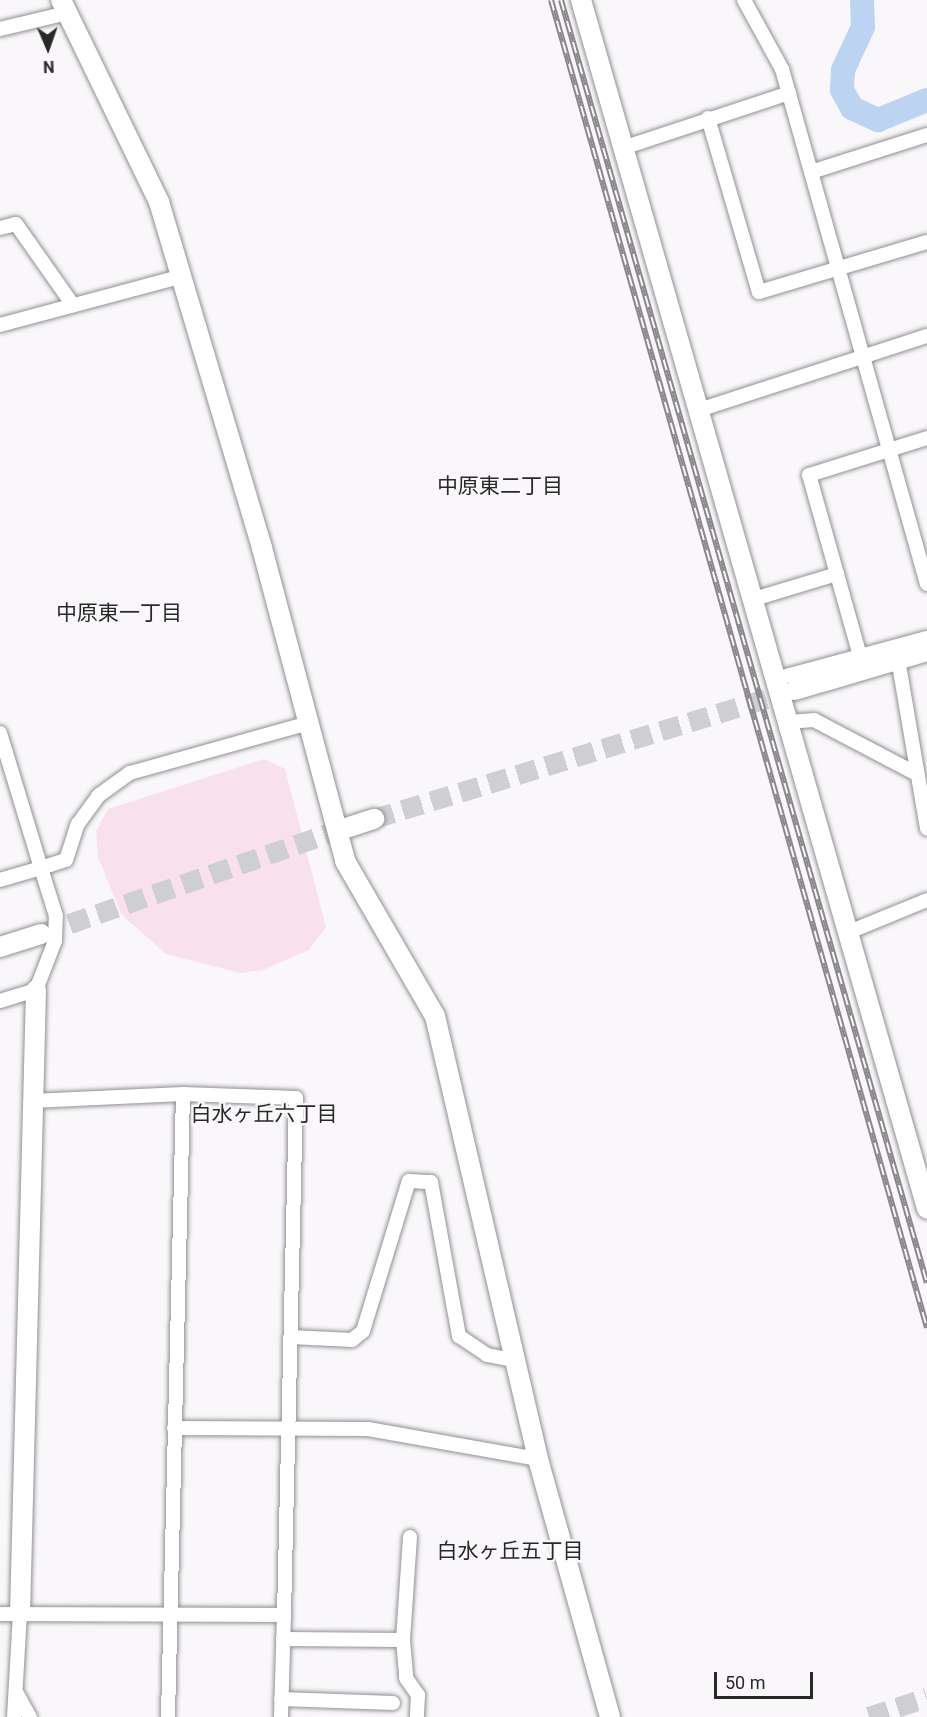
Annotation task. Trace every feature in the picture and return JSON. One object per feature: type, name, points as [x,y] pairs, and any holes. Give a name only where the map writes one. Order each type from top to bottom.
[{"type":"street","points":[[581,0],[927,1208]]},
{"type":"street","points":[[744,0],[782,69],[888,450],[920,536],[927,584]]},
{"type":"street","points":[[0,29],[64,6],[135,145],[159,202],[309,723],[345,861],[435,1016],[538,1459],[610,1717]]},
{"type":"street","points":[[623,148],[789,93]]},
{"type":"street","points":[[708,118],[759,292],[927,242]]},
{"type":"street","points":[[811,172],[927,135]]},
{"type":"street","points":[[0,228],[16,224],[73,305]]},
{"type":"street","points":[[0,325],[179,277]]},
{"type":"street","points":[[699,410],[927,336]]},
{"type":"street","points":[[860,656],[809,475],[927,438]]},
{"type":"street","points":[[754,599],[837,574]]},
{"type":"street","points":[[775,679],[927,638]]},
{"type":"street","points":[[795,690],[927,651]]},
{"type":"street","points":[[898,659],[915,773],[927,829]]},
{"type":"street","points":[[787,722],[814,720],[915,773]]},
{"type":"street","points":[[0,880],[66,860],[78,824],[98,796],[130,773],[309,723]]},
{"type":"street","points":[[0,733],[6,781],[41,868],[56,916],[55,941],[36,990],[20,1614],[14,1717]]},
{"type":"street","points":[[343,829],[375,819]]},
{"type":"street","points":[[849,932],[927,900]]},
{"type":"street","points":[[0,947],[41,934]]},
{"type":"street","points":[[0,1001],[36,990]]},
{"type":"street","points":[[32,1101],[183,1094],[296,1098],[281,1717]]},
{"type":"street","points":[[168,1717],[183,1094]]},
{"type":"street","points":[[291,1337],[352,1340],[363,1331],[409,1181],[431,1182],[459,1336],[487,1355],[517,1361]]},
{"type":"street","points":[[174,1428],[287,1425],[368,1429],[538,1459]]},
{"type":"street","points":[[410,1538],[403,1640],[406,1678],[418,1695],[417,1717]]},
{"type":"street","points":[[0,1614],[284,1615]]},
{"type":"street","points":[[283,1639],[403,1640]]},
{"type":"street","points":[[15,1690],[30,1717]]},
{"type":"street","points":[[281,1699],[393,1703]]},
{"type":"shaded area","points":[[264,759],[285,769],[326,927],[309,950],[263,970],[240,973],[166,954],[121,914],[98,857],[96,831],[108,809]]},
{"type":"waterway","points":[[862,0],[863,27],[843,70],[842,90],[852,108],[878,120],[927,100]]},
{"type":"tunnel","points":[[374,819],[795,690]]},
{"type":"tunnel","points":[[41,934],[343,829]]},
{"type":"tunnel","points":[[869,1717],[927,1698]]},
{"type":"railway","points":[[551,0],[927,1328]]},
{"type":"railway","points":[[561,0],[927,1283]]},
{"type":"district","name":"中原東二丁目","points":[[500,486]]},
{"type":"district","name":"中原東一丁目","points":[[119,613]]},
{"type":"district","name":"白水ヶ丘六丁目","points":[[264,1114]]},
{"type":"district","name":"白水ヶ丘五丁目","points":[[510,1551]]}]
